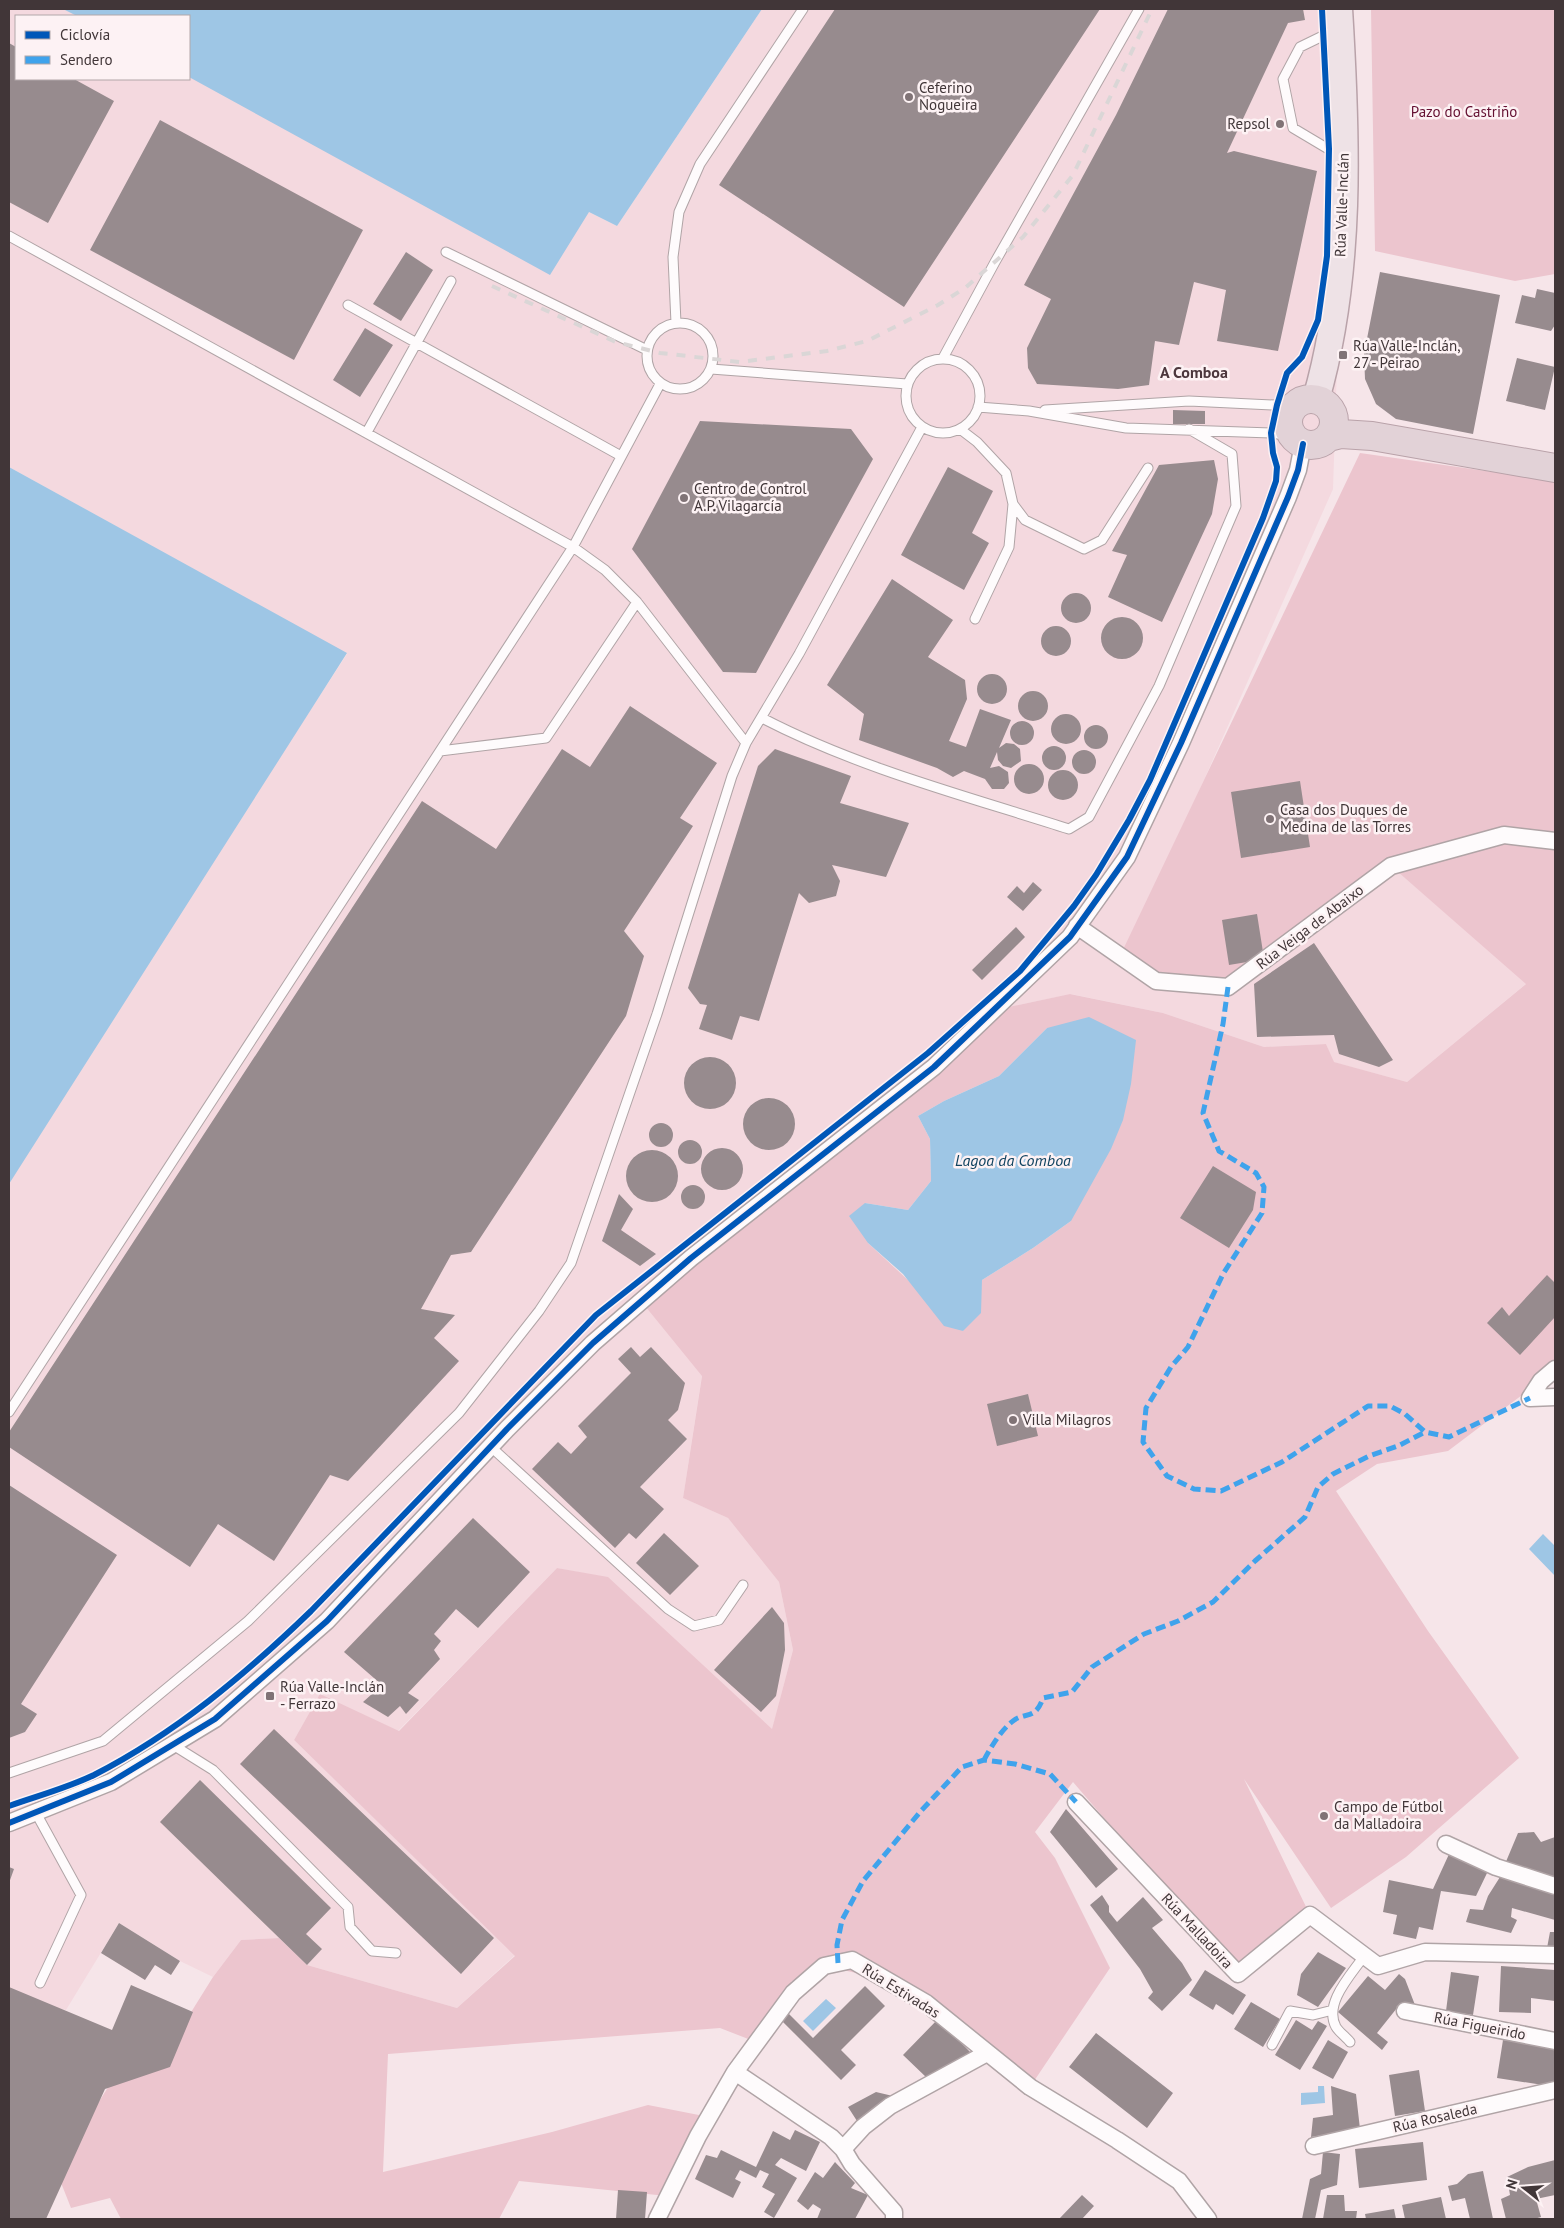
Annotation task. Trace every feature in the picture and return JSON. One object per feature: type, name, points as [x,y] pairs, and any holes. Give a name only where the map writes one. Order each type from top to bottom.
[{"type":"highway","points":[[1318,413],[1320,444],[1298,440],[1288,421],[1318,413],[1351,434],[1555,466]]},
{"type":"main road","name":"Rúa Valle-Inclán","points":[[1318,413],[1340,260],[1344,158],[1339,18]]},
{"type":"street","points":[[9,1823],[36,1814],[111,1782],[215,1720],[327,1621],[491,1446],[593,1343],[691,1258],[934,1067],[1070,937],[1127,857],[1180,744],[1288,497],[1298,470],[1298,440]]},
{"type":"street","name":"Rúa Veiga de Abaixo","points":[[1077,926],[1156,982],[1228,987],[1391,866],[1504,835],[1555,841]]},
{"type":"street","points":[[1555,1369],[1541,1381],[1530,1398],[1555,1397]]},
{"type":"street","name":"Rúa Malladoira","points":[[1076,1802],[1238,1974],[1310,1915],[1378,1966],[1425,1952],[1555,1955]]},
{"type":"street","points":[[1446,1844],[1496,1866],[1555,1886]]},
{"type":"street","name":"Rúa Estivadas","points":[[657,2219],[698,2136],[735,2072],[793,1993],[824,1966],[852,1960],[926,2003],[1030,2087],[1117,2140],[1179,2182],[1208,2219]]},
{"type":"street","name":"Rúa Figueirido","points":[[1405,2010],[1555,2041]]},
{"type":"street","points":[[843,2149],[863,2127],[890,2106],[987,2053]]},
{"type":"street","points":[[735,2072],[831,2137],[894,2212],[894,2219]]},
{"type":"street","name":"Rúa Rosaleda","points":[[1314,2146],[1555,2090]]},
{"type":"lane","points":[[676,323],[673,257],[680,212],[700,164],[803,9]]},
{"type":"lane","points":[[943,358],[995,262],[1139,9]]},
{"type":"lane","points":[[1339,18],[1300,47],[1283,79],[1293,128],[1344,158]]},
{"type":"lane","points":[[9,236],[573,546],[605,570],[637,602],[746,744]]},
{"type":"lane","points":[[446,252],[647,350]]},
{"type":"lane","points":[[367,432],[450,281]]},
{"type":"lane","points":[[348,305],[621,456]]},
{"type":"lane","points":[[676,323],[694,326],[706,336],[713,351],[711,369],[706,378],[698,385],[689,389],[669,388],[660,384],[648,368],[647,350],[652,339],[658,331],[676,323]]},
{"type":"lane","points":[[943,358],[965,365],[979,384],[980,396],[978,408],[968,424],[960,429],[940,433],[922,427],[909,413],[905,394],[912,374],[921,365],[931,360],[943,358]]},
{"type":"lane","points":[[711,369],[907,384]]},
{"type":"lane","points":[[9,1412],[573,546],[660,384]]},
{"type":"lane","points":[[1029,411],[1189,401],[1318,413]]},
{"type":"lane","points":[[978,408],[1029,411],[1126,428],[1271,433],[1298,440]]},
{"type":"lane","points":[[9,1773],[103,1741],[248,1621],[459,1413],[539,1311],[571,1263],[657,1014],[732,776],[746,744],[799,654],[922,427]]},
{"type":"lane","points":[[960,429],[977,442],[1006,473],[1013,504],[1009,547],[975,619]]},
{"type":"lane","points":[[762,718],[791,733],[830,749],[1069,829],[1089,817],[1159,686],[1236,506],[1232,454],[1189,430]]},
{"type":"lane","points":[[1013,504],[1025,520],[1084,550],[1102,540],[1148,468]]},
{"type":"lane","points":[[440,750],[546,738],[637,602]]},
{"type":"lane","points":[[491,1446],[668,1608],[694,1626],[719,1620],[743,1585]]},
{"type":"lane","points":[[173,1745],[213,1770],[348,1907],[350,1927],[372,1951],[396,1953]]},
{"type":"lane","points":[[36,1814],[81,1895],[40,1983]]},
{"type":"lane","points":[[1350,2042],[1336,2026],[1333,2010],[1336,1998],[1364,1956]]},
{"type":"lane","points":[[1272,2045],[1290,2011],[1313,2015],[1333,2010]]},
{"type":"shaded area","points":[[9,9],[67,9],[79,15],[15,15],[15,80],[190,80],[190,76],[589,212],[617,226],[762,9],[1338,9],[1341,243],[1333,489],[1168,861],[1391,866],[1527,983],[1407,1082],[1333,1062],[1326,1044],[1264,1047],[1163,1013],[1071,994],[971,1015],[779,1170],[642,1301],[702,1375],[683,1498],[728,1518],[779,1582],[793,1650],[772,1730],[608,1578],[557,1568],[398,1731],[320,1695],[294,1740],[515,1955],[457,2008],[307,1965],[279,1938],[241,1940],[213,1977],[180,1961],[119,1923],[66,2010],[9,1997],[9,1172],[347,654],[9,467]]},
{"type":"green space","name":"Pazo do Castriño","points":[[1371,9],[1555,9],[1555,274],[1515,281],[1375,251]]},
{"type":"green space","points":[[1360,453],[1555,481],[1555,1370],[1448,1451],[1377,1464],[1336,1491],[1428,1631],[1519,1758],[1406,1857],[1331,1908],[1244,1779],[1310,1915],[1238,1974],[1073,1782],[1035,1832],[1055,1858],[1110,1968],[1030,2087],[884,1979],[824,1966],[793,1993],[792,1981],[756,2042],[720,2028],[388,2054],[383,2172],[552,2132],[648,2105],[709,2117],[667,2196],[519,2181],[499,2219],[121,2219],[110,2198],[71,2208],[52,2160],[73,2143],[112,2081],[155,2070],[213,1977],[241,1940],[279,1938],[307,1965],[457,2008],[515,1956],[294,1740],[320,1694],[399,1731],[557,1568],[608,1577],[772,1729],[793,1650],[779,1582],[728,1518],[683,1498],[702,1376],[641,1301],[905,1090],[971,1015],[1070,994],[1163,1013],[1264,1047],[1326,1044],[1334,1062],[1407,1082],[1526,984],[1398,872],[1366,884],[1228,987],[1156,981],[1120,956]],"holes":[[[1047,1028],[1071,1221],[1033,1248],[982,1280],[963,1331],[868,1243],[865,1203],[908,1210],[931,1181],[930,1139],[918,1116],[944,1101],[999,1076]]]},
{"type":"water","points":[[63,9],[762,9],[617,226],[589,212],[550,275],[190,78],[190,15],[75,15]]},
{"type":"water","points":[[9,467],[347,653],[9,1184]]},
{"type":"water","name":"Lagoa da Comboa","points":[[1089,1017],[1136,1040],[1131,1084],[1123,1120],[1111,1149],[1071,1221],[1033,1248],[982,1280],[981,1313],[963,1331],[944,1326],[903,1274],[868,1243],[849,1216],[865,1203],[908,1210],[931,1181],[930,1139],[918,1116],[944,1101],[999,1076],[1047,1028]]},
{"type":"water","points":[[1543,1534],[1555,1546],[1555,1576],[1529,1549]]},
{"type":"water","points":[[826,1999],[836,2008],[813,2031],[803,2021]]},
{"type":"water","points":[[1318,2086],[1324,2086],[1325,2103],[1301,2105],[1301,2093],[1318,2092]]},
{"type":"building","name":"Ceferino Nogueira","points":[[835,9],[1100,9],[904,307],[719,185]]},
{"type":"building","points":[[1168,9],[1303,9],[1305,20],[1288,23],[1227,153],[1234,151],[1317,171],[1278,351],[1217,341],[1226,290],[1194,282],[1179,345],[1155,341],[1149,385],[1118,389],[1037,384],[1028,368],[1027,348],[1051,299],[1024,285],[1116,115]]},
{"type":"building","points":[[9,43],[15,46],[15,80],[76,80],[114,101],[48,223],[9,202]]},
{"type":"building","points":[[160,120],[363,230],[294,360],[90,250]]},
{"type":"building","points":[[406,252],[433,270],[401,321],[373,304]]},
{"type":"building","points":[[1380,272],[1500,295],[1473,434],[1396,419],[1376,404],[1365,379],[1364,354]]},
{"type":"building","points":[[1537,289],[1555,293],[1555,325],[1551,331],[1515,323],[1522,295],[1535,298]]},
{"type":"building","points":[[365,328],[393,345],[360,397],[333,380]]},
{"type":"building","points":[[1517,358],[1555,367],[1545,410],[1506,401]]},
{"type":"building","points":[[1173,410],[1205,411],[1205,424],[1173,424]]},
{"type":"building","points":[[700,421],[851,429],[873,459],[756,673],[723,672],[632,549]]},
{"type":"building","points":[[1214,460],[1218,479],[1212,514],[1162,622],[1108,597],[1127,555],[1112,551],[1159,465]]},
{"type":"building","points":[[948,467],[993,491],[972,533],[989,543],[964,590],[901,555]]},
{"type":"building","points":[[892,579],[953,620],[928,657],[965,680],[967,699],[949,741],[966,747],[980,709],[1011,720],[999,748],[1006,743],[1014,744],[1020,749],[1021,761],[1011,768],[1003,766],[998,760],[997,752],[990,768],[999,766],[1008,772],[1009,783],[1004,789],[992,789],[985,779],[964,771],[953,777],[937,768],[859,740],[864,714],[827,685]]},
{"type":"building","points":[[1076,593],[1082,594],[1090,602],[1090,614],[1082,622],[1076,623],[1070,622],[1062,614],[1061,608],[1062,602],[1070,594]]},
{"type":"building","points":[[1126,617],[1134,620],[1140,626],[1143,638],[1140,650],[1134,656],[1118,659],[1110,656],[1104,650],[1101,634],[1104,626],[1110,620]]},
{"type":"building","points":[[1056,626],[1062,627],[1070,635],[1070,647],[1062,655],[1056,656],[1050,655],[1042,647],[1041,641],[1042,635],[1050,627]]},
{"type":"building","points":[[992,674],[998,675],[1006,683],[1006,695],[998,703],[992,704],[986,703],[978,695],[977,689],[978,683],[986,675]]},
{"type":"building","points":[[1033,691],[1039,692],[1047,700],[1047,712],[1039,720],[1033,721],[1027,720],[1019,712],[1018,706],[1019,700],[1027,692]]},
{"type":"building","points":[[630,706],[717,763],[680,818],[693,826],[624,931],[644,956],[626,1016],[471,1252],[451,1255],[421,1309],[455,1315],[434,1338],[459,1361],[348,1481],[330,1475],[274,1561],[218,1524],[190,1567],[9,1447],[9,1432],[422,801],[496,849],[562,749],[590,767]]},
{"type":"building","points":[[1066,714],[1072,715],[1080,723],[1080,735],[1072,743],[1066,744],[1060,743],[1052,735],[1051,729],[1052,723],[1060,715]]},
{"type":"building","points":[[1022,721],[1031,724],[1034,733],[1031,742],[1022,745],[1013,742],[1010,733],[1013,724]]},
{"type":"building","points":[[1096,725],[1105,728],[1108,737],[1105,746],[1096,749],[1087,746],[1084,737],[1087,728]]},
{"type":"building","points":[[1054,746],[1063,749],[1066,758],[1063,767],[1054,770],[1045,767],[1042,758],[1045,749]]},
{"type":"building","points":[[775,749],[851,776],[840,803],[909,823],[886,877],[832,865],[840,881],[836,896],[809,903],[799,893],[759,1021],[740,1016],[732,1040],[699,1029],[707,1005],[700,1004],[688,988],[758,766]]},
{"type":"building","points":[[1084,750],[1093,753],[1096,762],[1093,771],[1084,774],[1075,771],[1072,762],[1075,753]]},
{"type":"building","points":[[1029,764],[1035,765],[1043,773],[1043,785],[1035,793],[1029,794],[1023,793],[1015,785],[1014,779],[1015,773],[1023,765]]},
{"type":"building","points":[[1063,770],[1069,771],[1077,779],[1077,791],[1069,799],[1063,800],[1057,799],[1049,791],[1048,785],[1049,779],[1057,771]]},
{"type":"building","name":"Casa dos Duques de Medina de las Torres","points":[[1300,781],[1310,847],[1241,858],[1231,792]]},
{"type":"building","points":[[1033,882],[1042,890],[1023,911],[1007,897],[1017,886],[1024,893]]},
{"type":"building","points":[[1257,914],[1263,952],[1253,961],[1229,965],[1222,920]]},
{"type":"building","points":[[1016,927],[1025,937],[982,980],[972,970]]},
{"type":"building","points":[[1314,943],[1393,1060],[1379,1067],[1339,1054],[1334,1035],[1257,1037],[1254,984]]},
{"type":"building","points":[[705,1057],[715,1057],[724,1061],[732,1069],[736,1083],[732,1097],[724,1105],[715,1109],[705,1109],[696,1105],[688,1097],[684,1088],[684,1078],[688,1069],[696,1061]]},
{"type":"building","points":[[769,1098],[783,1102],[791,1110],[795,1124],[791,1138],[783,1146],[769,1150],[755,1146],[747,1138],[743,1124],[747,1110],[755,1102]]},
{"type":"building","points":[[661,1123],[670,1126],[673,1135],[670,1144],[661,1147],[652,1144],[649,1135],[652,1126]]},
{"type":"building","points":[[690,1140],[699,1143],[702,1152],[699,1161],[690,1164],[681,1161],[678,1152],[681,1143]]},
{"type":"building","points":[[726,1148],[734,1151],[740,1157],[743,1169],[740,1181],[734,1187],[718,1190],[710,1187],[704,1181],[701,1165],[704,1157],[710,1151]]},
{"type":"building","points":[[647,1150],[657,1150],[666,1154],[674,1162],[678,1176],[674,1190],[666,1198],[657,1202],[647,1202],[638,1198],[630,1190],[626,1181],[626,1171],[630,1162],[638,1154]]},
{"type":"building","points":[[1213,1166],[1256,1192],[1253,1210],[1229,1248],[1180,1218]]},
{"type":"building","points":[[693,1185],[702,1188],[705,1197],[702,1206],[693,1209],[684,1206],[681,1197],[684,1188]]},
{"type":"building","points":[[619,1194],[633,1209],[621,1230],[656,1254],[640,1266],[602,1241]]},
{"type":"building","points":[[1547,1275],[1555,1283],[1555,1317],[1520,1355],[1487,1323],[1502,1307],[1509,1316]]},
{"type":"building","points":[[631,1347],[640,1357],[651,1347],[685,1383],[678,1410],[668,1420],[687,1439],[640,1487],[664,1509],[636,1539],[629,1533],[615,1548],[532,1469],[558,1442],[571,1454],[587,1437],[578,1426],[631,1373],[618,1359]]},
{"type":"building","name":"Villa Milagros","points":[[1028,1394],[1038,1436],[997,1446],[987,1404]]},
{"type":"building","points":[[9,1485],[117,1555],[21,1704],[37,1714],[25,1732],[9,1738]]},
{"type":"building","points":[[473,1518],[530,1572],[478,1628],[456,1609],[434,1634],[441,1641],[434,1650],[440,1659],[408,1693],[419,1700],[406,1714],[400,1706],[388,1717],[363,1702],[382,1685],[344,1652]]},
{"type":"building","points":[[664,1533],[699,1566],[670,1595],[636,1563]]},
{"type":"building","points":[[772,1607],[784,1623],[785,1650],[776,1696],[761,1712],[714,1670]]},
{"type":"building","points":[[274,1729],[494,1938],[461,1974],[240,1764]]},
{"type":"building","points":[[200,1780],[331,1908],[306,1934],[322,1949],[307,1965],[160,1822]]},
{"type":"building","points":[[1066,1809],[1118,1869],[1096,1888],[1050,1832]]},
{"type":"building","points":[[1534,1832],[1541,1842],[1555,1837],[1555,1880],[1505,1864],[1518,1833]]},
{"type":"building","points":[[1450,1852],[1488,1871],[1476,1896],[1441,1891],[1433,1930],[1419,1927],[1416,1939],[1393,1934],[1397,1915],[1383,1912],[1389,1880],[1433,1889]]},
{"type":"building","points":[[9,1867],[14,1869],[9,1883]]},
{"type":"building","points":[[1500,1877],[1555,1895],[1555,1920],[1512,1908],[1511,1917],[1517,1920],[1511,1933],[1466,1922],[1470,1909],[1483,1910],[1488,1896]]},
{"type":"building","points":[[1102,1895],[1109,1906],[1109,1912],[1117,1922],[1143,1897],[1163,1920],[1152,1928],[1182,1963],[1192,1980],[1162,2011],[1148,1998],[1153,1992],[1140,1969],[1090,1905]]},
{"type":"building","points":[[119,1923],[180,1961],[171,1975],[155,1965],[145,1980],[101,1953]]},
{"type":"building","points":[[1550,1932],[1555,1932],[1555,1948],[1547,1948]]},
{"type":"building","points":[[1318,1952],[1346,1968],[1318,2007],[1297,1995],[1301,1974]]},
{"type":"building","points":[[1501,1966],[1555,1970],[1555,2001],[1531,1998],[1531,2013],[1499,2012]]},
{"type":"building","points":[[1205,1970],[1246,1995],[1233,2015],[1216,2004],[1213,2010],[1189,1995]]},
{"type":"building","points":[[1451,1972],[1479,1976],[1473,2015],[1446,2011]]},
{"type":"building","points":[[1399,1974],[1405,1979],[1415,2005],[1401,2003],[1377,2033],[1388,2042],[1382,2050],[1338,2012],[1368,1976],[1385,1990]]},
{"type":"building","points":[[131,1985],[193,2012],[170,2067],[105,2089],[46,2219],[9,2219],[9,1987],[112,2030]]},
{"type":"building","points":[[865,1986],[885,2006],[841,2050],[856,2065],[841,2080],[781,2020],[788,2013],[813,2038]]},
{"type":"building","points":[[1251,2002],[1280,2019],[1263,2047],[1234,2029]]},
{"type":"building","points":[[938,2019],[972,2054],[927,2078],[903,2055]]},
{"type":"building","points":[[1296,2020],[1312,2030],[1318,2021],[1327,2026],[1300,2070],[1275,2055]]},
{"type":"building","points":[[1096,2033],[1173,2093],[1147,2128],[1069,2067]]},
{"type":"building","points":[[1328,2040],[1348,2052],[1333,2079],[1312,2068]]},
{"type":"building","points":[[1503,2040],[1555,2047],[1555,2081],[1543,2085],[1497,2078]]},
{"type":"building","points":[[1419,2070],[1425,2111],[1395,2116],[1389,2075]]},
{"type":"building","points":[[1331,2086],[1356,2094],[1360,2129],[1311,2137],[1313,2118],[1333,2115]]},
{"type":"building","points":[[876,2092],[897,2097],[857,2121],[848,2107]]},
{"type":"building","points":[[795,2130],[820,2142],[806,2171],[781,2158],[775,2165],[797,2178],[774,2218],[764,2212],[775,2194],[762,2187],[769,2174],[760,2170],[756,2178],[740,2170],[735,2179],[741,2182],[733,2198],[695,2179],[706,2155],[717,2158],[721,2150],[756,2167],[773,2131],[790,2140]]},
{"type":"building","points":[[1423,2142],[1427,2180],[1359,2188],[1355,2149]]},
{"type":"building","points":[[1323,2152],[1340,2154],[1337,2185],[1321,2190],[1315,2219],[1302,2219],[1310,2179],[1321,2174]]},
{"type":"building","points":[[1555,2160],[1555,2195],[1536,2199],[1541,2217],[1534,2219],[1506,2219],[1501,2199],[1510,2195],[1507,2177],[1528,2167]]},
{"type":"building","points":[[835,2162],[855,2183],[851,2188],[868,2195],[855,2219],[817,2219],[821,2209],[813,2204],[808,2210],[797,2201],[815,2172],[823,2178]]},
{"type":"building","points":[[1483,2171],[1493,2219],[1470,2219],[1465,2198],[1452,2201],[1448,2186],[1457,2184],[1468,2174]]},
{"type":"building","points":[[618,2190],[647,2192],[645,2219],[616,2219]]},
{"type":"building","points":[[1082,2195],[1094,2206],[1082,2219],[1059,2219]]},
{"type":"building","points":[[1327,2195],[1344,2195],[1345,2211],[1357,2211],[1356,2219],[1323,2219]]},
{"type":"building","points":[[1441,2197],[1446,2219],[1405,2219],[1402,2205]]},
{"type":"building","points":[[1394,2209],[1396,2219],[1366,2219],[1365,2214]]},
{"type":"railway","points":[[492,286],[616,342],[660,353],[740,362],[827,351],[867,341],[938,305],[965,288],[1023,237],[1073,175],[1152,9]]},
{"type":"marked path","points":[[1228,987],[1223,1024],[1203,1113],[1219,1151],[1256,1173],[1264,1187],[1262,1213],[1223,1274],[1188,1347],[1171,1367],[1146,1408],[1143,1442],[1167,1476],[1194,1489],[1221,1491],[1282,1462],[1368,1406],[1390,1406],[1405,1414],[1425,1432],[1449,1437],[1530,1398]]},
{"type":"marked path","points":[[984,1760],[1004,1729],[1018,1718],[1037,1710],[1043,1698],[1072,1692],[1092,1667],[1144,1634],[1178,1621],[1213,1602],[1255,1561],[1305,1517],[1318,1487],[1333,1474],[1369,1456],[1398,1446],[1425,1432]]},
{"type":"marked path","points":[[838,1963],[837,1945],[842,1920],[863,1881],[920,1812],[962,1767],[984,1760],[1015,1764],[1050,1774],[1076,1802]]},
{"type":"cycle path","points":[[9,1806],[63,1788],[94,1775],[153,1741],[235,1680],[311,1611],[596,1315],[928,1053],[1020,971],[1074,906],[1096,875],[1129,820],[1150,780],[1263,518],[1276,481],[1277,467],[1273,453],[1271,433],[1277,405],[1287,373],[1302,357],[1318,320],[1327,256],[1329,149],[1322,9]]},
{"type":"cycle path","points":[[9,1823],[111,1782],[215,1719],[327,1621],[507,1429],[593,1343],[691,1258],[934,1067],[1070,937],[1127,857],[1181,743],[1288,497],[1298,470],[1303,444]]},
{"type":"place","name":"Ceferino Nogueira","points":[[909,97]]},
{"type":"place","name":"Repsol","points":[[1280,124]]},
{"type":"place","name":"Rúa Valle-Inclán, 27 - Peirao","points":[[1343,355]]},
{"type":"place","name":"Centro de Control A.P. Vilagarcía","points":[[684,498]]},
{"type":"place","name":"Casa dos Duques de Medina de las Torres","points":[[1270,819]]},
{"type":"place","name":"Villa Milagros","points":[[1013,1420]]},
{"type":"place","name":"Rúa Valle-Inclán - Ferrazo","points":[[270,1696]]},
{"type":"place","name":"Campo de Fútbol da Malladoira","points":[[1324,1816]]},
{"type":"district","name":"A Comboa","points":[[1194,372]]}]
